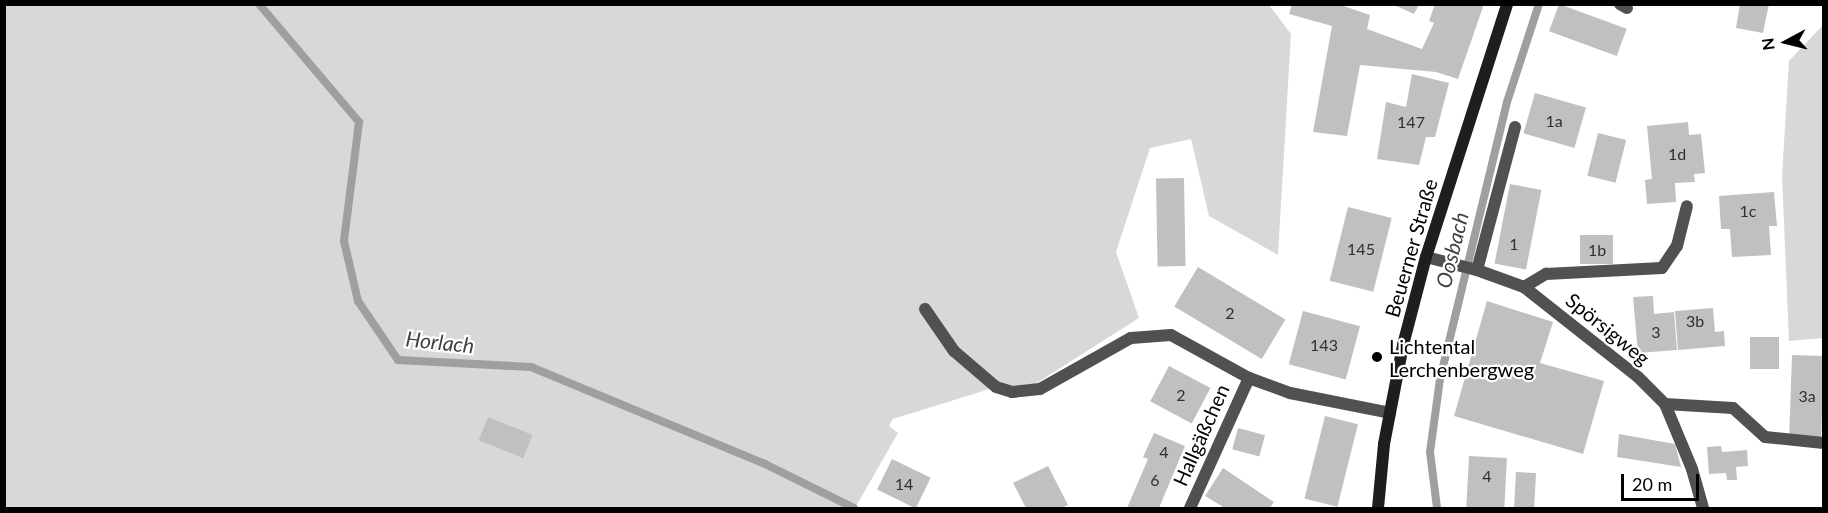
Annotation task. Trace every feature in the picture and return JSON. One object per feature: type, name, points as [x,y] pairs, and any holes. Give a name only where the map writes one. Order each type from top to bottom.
[{"type":"main road","name":"Beuerner Straße","points":[[1378,508],[1390,413],[1403,345],[1426,257],[1507,4]]},
{"type":"street","points":[[1477,270],[1515,127]]},
{"type":"street","name":"Spörsigweg","points":[[1524,287],[1546,274],[1662,268],[1677,246],[1687,206]]},
{"type":"street","name":"Spörsigweg","points":[[1426,257],[1477,270],[1524,287],[1638,377],[1665,404],[1692,469],[1703,508]]},
{"type":"street","points":[[925,309],[954,351],[996,387],[1012,392],[1040,389],[1131,338],[1171,335],[1249,378],[1290,393],[1390,413]]},
{"type":"street","name":"Hallgäßchen","points":[[1190,508],[1249,378]]},
{"type":"street","points":[[1665,404],[1733,408],[1765,437],[1824,443]]},
{"type":"shaded area","points":[[4,5],[1269,5],[1291,34],[1278,255],[1209,216],[1191,139],[1150,148],[1116,252],[1139,318],[1035,384],[996,387],[893,419],[889,426],[898,433],[855,508],[5,508]]},
{"type":"shaded area","points":[[1823,25],[1823,338],[1789,341],[1782,176],[1789,61]]},
{"type":"building","points":[[1292,4],[1338,4],[1370,15],[1367,29],[1422,49],[1434,23],[1429,21],[1435,4],[1484,4],[1458,79],[1436,72],[1360,65],[1347,136],[1313,132],[1332,26],[1289,14]]},
{"type":"building","points":[[1559,4],[1627,29],[1617,56],[1549,31]]},
{"type":"building","points":[[1740,4],[1769,4],[1763,33],[1736,28]]},
{"type":"building","points":[[1394,5],[1419,5],[1414,14]]},
{"type":"building","points":[[1412,74],[1449,83],[1435,137],[1426,137],[1419,165],[1377,159],[1386,102],[1406,107]]},
{"type":"building","points":[[1535,93],[1586,108],[1574,148],[1523,133]]},
{"type":"building","points":[[1688,122],[1689,135],[1701,134],[1705,173],[1694,174],[1695,182],[1675,183],[1676,202],[1647,204],[1645,180],[1652,179],[1647,126]]},
{"type":"building","points":[[1598,133],[1626,140],[1615,183],[1587,176]]},
{"type":"building","points":[[1156,178],[1184,178],[1186,266],[1158,266]]},
{"type":"building","points":[[1510,184],[1541,190],[1526,270],[1495,264]]},
{"type":"building","points":[[1774,192],[1777,226],[1769,226],[1771,255],[1732,257],[1730,229],[1721,229],[1719,196]]},
{"type":"building","points":[[1348,207],[1392,218],[1373,292],[1330,281]]},
{"type":"building","points":[[1580,235],[1613,235],[1613,264],[1580,264]]},
{"type":"building","points":[[1198,267],[1285,320],[1262,359],[1174,306]]},
{"type":"building","points":[[1653,296],[1654,314],[1674,312],[1677,350],[1638,353],[1633,297]]},
{"type":"building","points":[[1487,301],[1553,322],[1540,363],[1604,381],[1583,454],[1454,416]]},
{"type":"building","points":[[1713,308],[1715,332],[1724,331],[1725,346],[1678,350],[1675,311]]},
{"type":"building","points":[[1303,311],[1360,326],[1346,379],[1289,364]]},
{"type":"building","points":[[1750,337],[1779,337],[1779,369],[1750,369]]},
{"type":"building","points":[[1792,355],[1824,356],[1821,437],[1789,436]]},
{"type":"building","points":[[1169,366],[1210,388],[1192,423],[1150,401]]},
{"type":"building","points":[[1325,416],[1358,424],[1337,507],[1304,498]]},
{"type":"building","points":[[488,417],[533,435],[523,458],[479,440]]},
{"type":"building","points":[[1238,428],[1265,435],[1259,456],[1232,449]]},
{"type":"building","points":[[1154,433],[1185,446],[1159,508],[1127,508],[1148,459],[1143,457]]},
{"type":"building","points":[[1619,434],[1675,444],[1681,467],[1617,457]]},
{"type":"building","points":[[1721,446],[1722,452],[1747,450],[1748,466],[1736,467],[1737,480],[1727,480],[1726,473],[1709,474],[1707,447]]},
{"type":"building","points":[[1469,456],[1507,458],[1504,508],[1466,508]]},
{"type":"building","points":[[892,459],[931,478],[916,508],[877,490]]},
{"type":"building","points":[[1048,466],[1068,505],[1062,508],[1026,508],[1013,483]]},
{"type":"building","points":[[1223,468],[1274,502],[1270,508],[1225,508],[1205,496]]},
{"type":"building","points":[[1516,472],[1536,473],[1534,508],[1514,508]]},
{"type":"waterway","name":"Horlach","points":[[259,4],[359,122],[344,241],[358,301],[398,360],[531,367],[765,464],[854,508]]},
{"type":"waterway","name":"Oosbach","points":[[1437,508],[1430,452],[1440,379],[1507,102],[1539,4]]},
{"type":"place","name":"Lichtental Lerchenbergweg","points":[[1377,357]]}]
